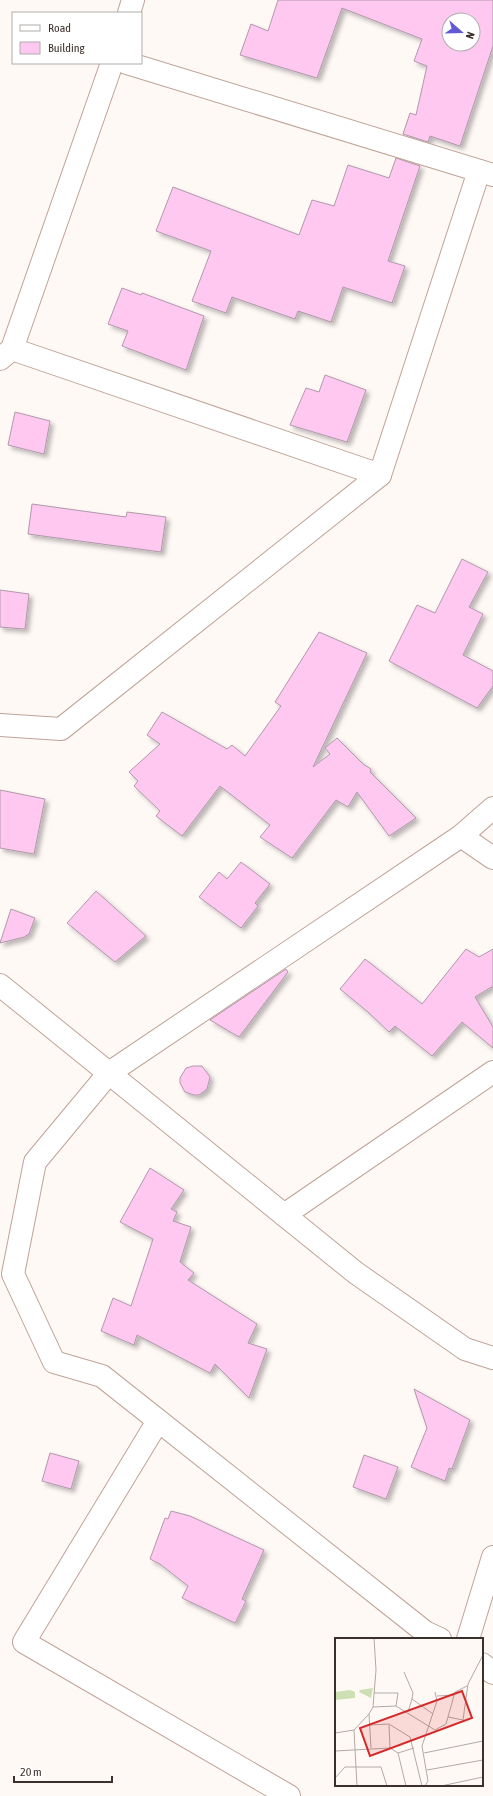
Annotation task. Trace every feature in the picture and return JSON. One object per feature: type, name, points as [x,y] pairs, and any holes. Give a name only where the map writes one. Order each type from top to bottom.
[{"type":"street","points":[[129,12],[133,0]]},
{"type":"street","points":[[112,64],[6,354],[380,475]]},
{"type":"street","points":[[0,725],[61,729],[380,475],[486,173],[130,64]]},
{"type":"street","points":[[438,1638],[425,1632],[102,1376],[54,1362],[13,1274],[35,1162],[109,1073],[461,836],[493,808]]},
{"type":"street","points":[[461,836],[493,858]]},
{"type":"street","points":[[0,985],[356,1273],[465,1350],[493,1358]]},
{"type":"street","points":[[284,1215],[493,1072]]},
{"type":"street","points":[[158,1421],[24,1642],[290,1796]]},
{"type":"street","points":[[468,1638],[493,1557]]},
{"type":"street","points":[[483,1665],[493,1673]]},
{"type":"building","points":[[278,0],[493,0],[493,46],[460,146],[430,136],[428,142],[403,134],[410,113],[416,115],[427,66],[414,61],[422,39],[342,8],[317,78],[240,55],[251,24],[268,31]]},
{"type":"building","points":[[396,158],[420,166],[388,261],[405,266],[392,303],[343,287],[331,322],[298,311],[295,319],[232,297],[226,313],[192,301],[211,251],[156,231],[173,187],[299,235],[312,200],[334,206],[348,165],[389,178]]},
{"type":"building","points":[[122,288],[141,295],[142,293],[204,316],[186,370],[122,346],[128,331],[108,324]]},
{"type":"building","points":[[325,375],[366,390],[347,442],[290,425],[306,388],[319,392]]},
{"type":"building","points":[[15,412],[50,421],[44,454],[8,445]]},
{"type":"building","points":[[32,504],[126,517],[127,512],[166,517],[161,552],[28,534]]},
{"type":"building","points":[[462,559],[488,572],[469,607],[483,614],[463,655],[493,671],[493,686],[477,708],[389,661],[417,605],[435,613]]},
{"type":"building","points":[[0,590],[29,594],[25,629],[0,627]]},
{"type":"building","points":[[319,632],[367,653],[313,767],[330,754],[325,748],[337,738],[363,764],[371,769],[370,772],[416,818],[389,836],[357,792],[348,807],[336,800],[292,858],[260,837],[270,825],[220,786],[182,836],[156,816],[160,811],[134,786],[138,781],[129,772],[160,744],[147,735],[162,712],[227,749],[232,745],[245,756],[281,706],[275,702]]},
{"type":"building","points":[[0,790],[45,799],[34,854],[0,848]]},
{"type":"building","points":[[241,862],[270,884],[255,903],[258,906],[241,928],[199,897],[219,872],[227,879]]},
{"type":"building","points":[[96,891],[146,936],[115,962],[67,923]]},
{"type":"building","points":[[11,909],[35,918],[29,934],[24,937],[0,943]]},
{"type":"building","points":[[466,949],[479,957],[493,949],[493,986],[475,997],[493,1027],[493,1048],[462,1022],[432,1056],[395,1026],[389,1032],[340,989],[365,959],[422,1004]]},
{"type":"building","points":[[286,969],[288,972],[239,1037],[210,1020]]},
{"type":"building","points":[[202,1066],[210,1077],[207,1089],[199,1095],[185,1092],[180,1083],[180,1078],[186,1068]]},
{"type":"building","points":[[150,1168],[184,1190],[171,1209],[177,1212],[173,1221],[191,1227],[180,1262],[194,1273],[188,1280],[257,1324],[248,1343],[267,1349],[249,1398],[215,1364],[210,1373],[137,1335],[134,1345],[101,1331],[113,1298],[131,1306],[153,1239],[120,1222]]},
{"type":"building","points":[[414,1389],[470,1420],[452,1469],[449,1468],[445,1481],[411,1467],[427,1428]]},
{"type":"building","points":[[50,1453],[79,1461],[71,1489],[42,1481]]},
{"type":"building","points":[[364,1455],[398,1467],[386,1499],[353,1487]]},
{"type":"building","points":[[171,1511],[190,1516],[264,1550],[242,1599],[246,1601],[235,1623],[182,1598],[188,1586],[160,1564],[150,1559],[165,1518],[168,1519]]}]
